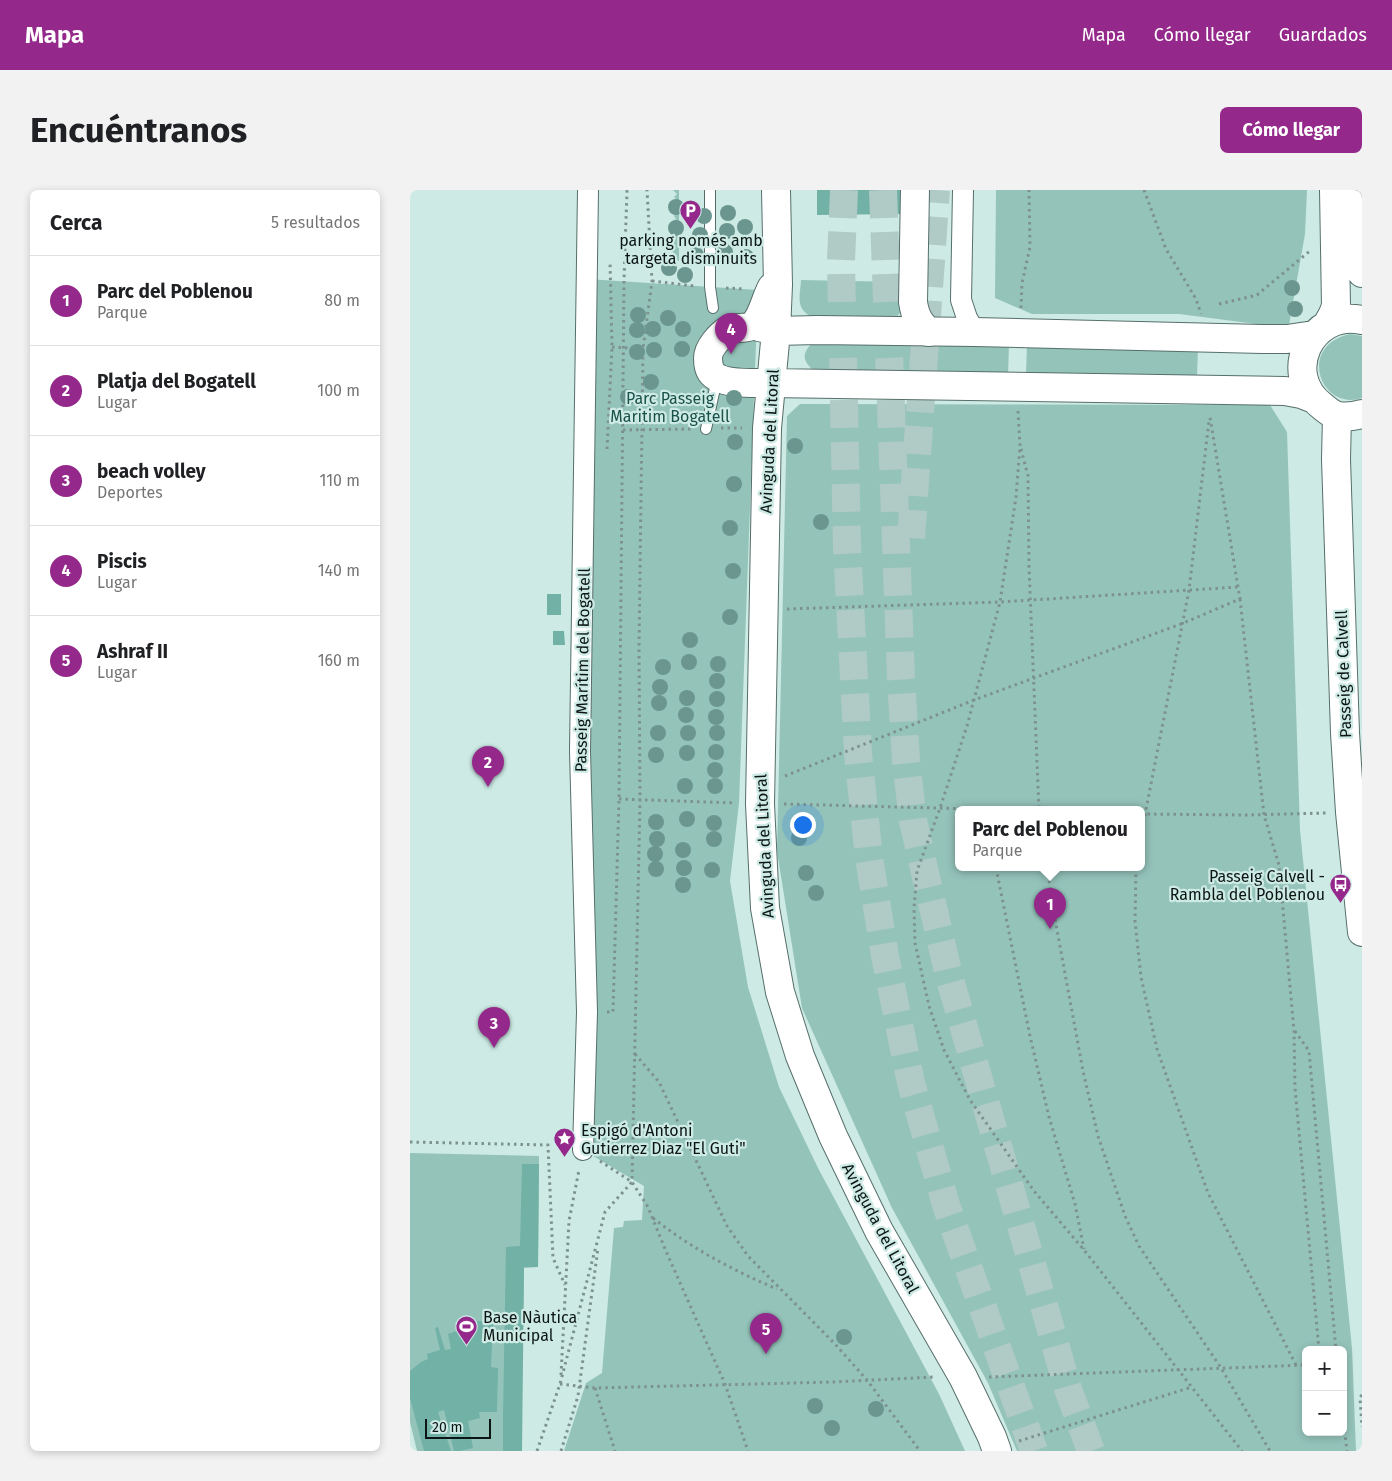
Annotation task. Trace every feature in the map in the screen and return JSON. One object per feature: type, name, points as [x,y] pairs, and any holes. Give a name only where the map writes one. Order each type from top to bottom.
[{"type":"main road","points":[[764,328],[760,317],[766,298],[777,278],[776,190]]},
{"type":"main road","points":[[915,190],[912,302],[914,314],[920,324],[929,332]]},
{"type":"main road","points":[[1334,190],[1336,306],[1333,314],[1304,353],[1302,372],[1308,391],[1314,399],[1332,414],[1350,415]]},
{"type":"main road","points":[[1361,190],[1362,273]]},
{"type":"main road","points":[[1314,399],[1285,391],[729,381],[717,378],[710,372],[708,355],[713,345],[729,329],[743,328],[1287,339],[1321,329],[1347,318],[1362,320]]},
{"type":"main road","name":"Avinguda del Litoral","points":[[764,328],[770,383],[767,428],[760,804],[765,908],[780,992],[800,1056],[842,1153],[879,1231],[963,1377],[992,1437],[1003,1448]]},
{"type":"main road","name":"Passeig de Calvell","points":[[1350,415],[1336,459],[1345,733],[1350,812],[1362,932]]},
{"type":"street","name":"Passeig Marítim del Bogatell","points":[[583,1150],[586,1012],[580,751],[588,190]]},
{"type":"street","points":[[963,190],[961,300],[967,318],[975,332]]},
{"type":"lane","points":[[710,190],[710,287],[713,308]]},
{"type":"lane","points":[[706,429],[717,378]]},
{"type":"path","points":[[613,998],[619,799],[624,281],[627,190]]},
{"type":"path","points":[[537,1451],[560,1384],[605,1212],[632,1182],[640,800],[639,648],[643,349],[652,281],[647,190]]},
{"type":"path","points":[[1021,312],[1022,283],[1030,247],[1029,190]]},
{"type":"path","points":[[1144,190],[1166,249],[1196,299],[1202,315],[1207,318]]},
{"type":"path","points":[[1218,304],[1256,295],[1312,249]]},
{"type":"path","points":[[652,281],[699,286]]},
{"type":"path","points":[[720,287],[750,290]]},
{"type":"path","points":[[612,348],[643,349]]},
{"type":"path","points":[[1018,409],[1020,446],[1016,498],[1000,602],[974,700],[940,808],[916,871],[915,943],[929,1006],[944,1050],[970,1100],[1034,1191],[1084,1250],[1242,1451]]},
{"type":"path","points":[[1145,806],[1173,679],[1181,624],[1189,590],[1210,410]]},
{"type":"path","points":[[1210,417],[1240,599],[1264,815],[1279,865],[1294,1031],[1295,1088],[1319,1346]]},
{"type":"path","points":[[1020,446],[1028,476],[1039,806]]},
{"type":"path","points":[[786,609],[1000,602],[1238,586]]},
{"type":"path","points":[[782,777],[974,700],[1034,680],[1181,624],[1240,599]]},
{"type":"path","points":[[619,799],[739,803]]},
{"type":"path","points":[[782,804],[955,808]]},
{"type":"path","points":[[1145,814],[1264,815],[1327,813]]},
{"type":"path","points":[[997,871],[1030,1036],[1049,1117],[1075,1204],[1084,1250]]},
{"type":"path","points":[[1047,871],[1083,1071],[1098,1136],[1125,1216],[1139,1246],[1221,1368],[1270,1451]]},
{"type":"path","points":[[1136,871],[1136,930],[1142,977],[1157,1049],[1208,1193],[1296,1365]]},
{"type":"path","points":[[1294,1031],[1309,1051],[1336,1346]]},
{"type":"path","points":[[635,1054],[659,1082],[727,1226],[748,1256],[835,1344],[867,1380],[920,1451]]},
{"type":"path","points":[[410,1142],[548,1145],[554,1258],[565,1285]]},
{"type":"path","points":[[560,1384],[569,1221],[583,1150],[632,1182],[648,1206],[725,1384],[748,1451]]},
{"type":"path","points":[[652,1218],[706,1255],[748,1277],[780,1290]]},
{"type":"path","points":[[560,1451],[578,1396],[599,1237]]},
{"type":"path","points":[[980,1378],[1302,1365]]},
{"type":"path","points":[[560,1384],[595,1388],[941,1378]]},
{"type":"path","points":[[1003,1448],[1192,1387]]},
{"type":"path","points":[[595,1388],[615,1451]]},
{"type":"path","points":[[1362,1396],[1360,1397],[1362,1427]]},
{"type":"path","points":[[1345,1436],[1347,1451]]},
{"type":"green space","points":[[673,190],[679,190],[679,261],[673,259],[676,256],[669,247],[676,239],[673,236],[676,232],[669,225],[676,219],[674,216],[676,213],[670,206],[677,200],[674,197],[677,194]]},
{"type":"green space","points":[[996,190],[1307,190],[1305,234],[1289,325],[1272,326],[1179,314],[1032,314],[995,298]]},
{"type":"green space","name":"Parc Passeig Maritim Bogatell","points":[[587,279],[758,290],[739,803],[730,881],[748,987],[779,1087],[818,1168],[939,1394],[965,1451],[564,1451],[586,1383],[602,1373],[614,1228],[623,1227],[624,1221],[642,1220],[644,1186],[583,1150]]},
{"type":"green space","points":[[801,280],[901,282],[901,312],[896,317],[890,319],[812,317],[801,306]]},
{"type":"green space","points":[[1350,334],[1362,336],[1362,398],[1347,400],[1335,396],[1326,387],[1320,376],[1319,363],[1323,351],[1333,341]]},
{"type":"green space","points":[[812,343],[1009,344],[1008,376],[814,371],[807,364],[805,358],[806,351]]},
{"type":"green space","points":[[1027,344],[1198,346],[1197,377],[1026,375]]},
{"type":"green space","points":[[800,404],[1270,405],[1287,432],[1300,830],[1352,1348],[1356,1451],[1017,1451],[988,1383],[892,1208],[802,1008],[777,851],[787,416]]},
{"type":"green space","name":"Base Nàutica Municipal","points":[[410,1153],[539,1156],[538,1267],[524,1268],[521,1451],[417,1451],[410,1422]]},
{"type":"building","points":[[817,190],[902,190],[901,214],[817,215]]},
{"type":"building","points":[[547,594],[561,594],[561,615],[547,615]]},
{"type":"building","points":[[553,631],[564,631],[565,645],[553,645]]},
{"type":"building","points":[[522,1164],[539,1164],[538,1267],[524,1267],[522,1451],[503,1451],[506,1247],[520,1246]]},
{"type":"building","points":[[476,1321],[493,1322],[491,1367],[498,1368],[497,1412],[479,1412],[480,1418],[468,1421],[473,1448],[454,1451],[444,1410],[438,1412],[451,1451],[424,1451],[410,1398],[410,1371],[428,1359],[427,1354],[440,1350],[435,1328],[438,1327],[445,1350],[451,1349],[448,1334],[465,1328],[468,1338],[474,1336]]},
{"type":"tunnel","points":[[844,190],[841,261],[847,547],[858,753],[869,858],[885,956],[911,1083],[946,1205],[1034,1451]]},
{"type":"tunnel","points":[[883,190],[901,679],[906,760],[913,821],[949,976],[1068,1389],[1091,1451]]},
{"type":"tunnel","points":[[911,538],[936,190]]},
{"type":"place","name":"parking només amb targeta disminuits","points":[[691,230]]},
{"type":"place","name":"Piscis","points":[[731,354]]},
{"type":"place","name":"Platja del Bogatell","points":[[488,787]]},
{"type":"place","name":"Passeig Calvell - Rambla del Poblenou","points":[[1341,904]]},
{"type":"place","name":"Parc del Poblenou","points":[[1050,929]]},
{"type":"place","name":"beach volley","points":[[494,1048]]},
{"type":"place","name":"Espigó d'Antoni Gutierrez Diaz \"El Guti\"","points":[[565,1158]]},
{"type":"place","name":"Base Nàutica Municipal","points":[[467,1345]]},
{"type":"place","name":"Ashraf II","points":[[766,1354]]}]
